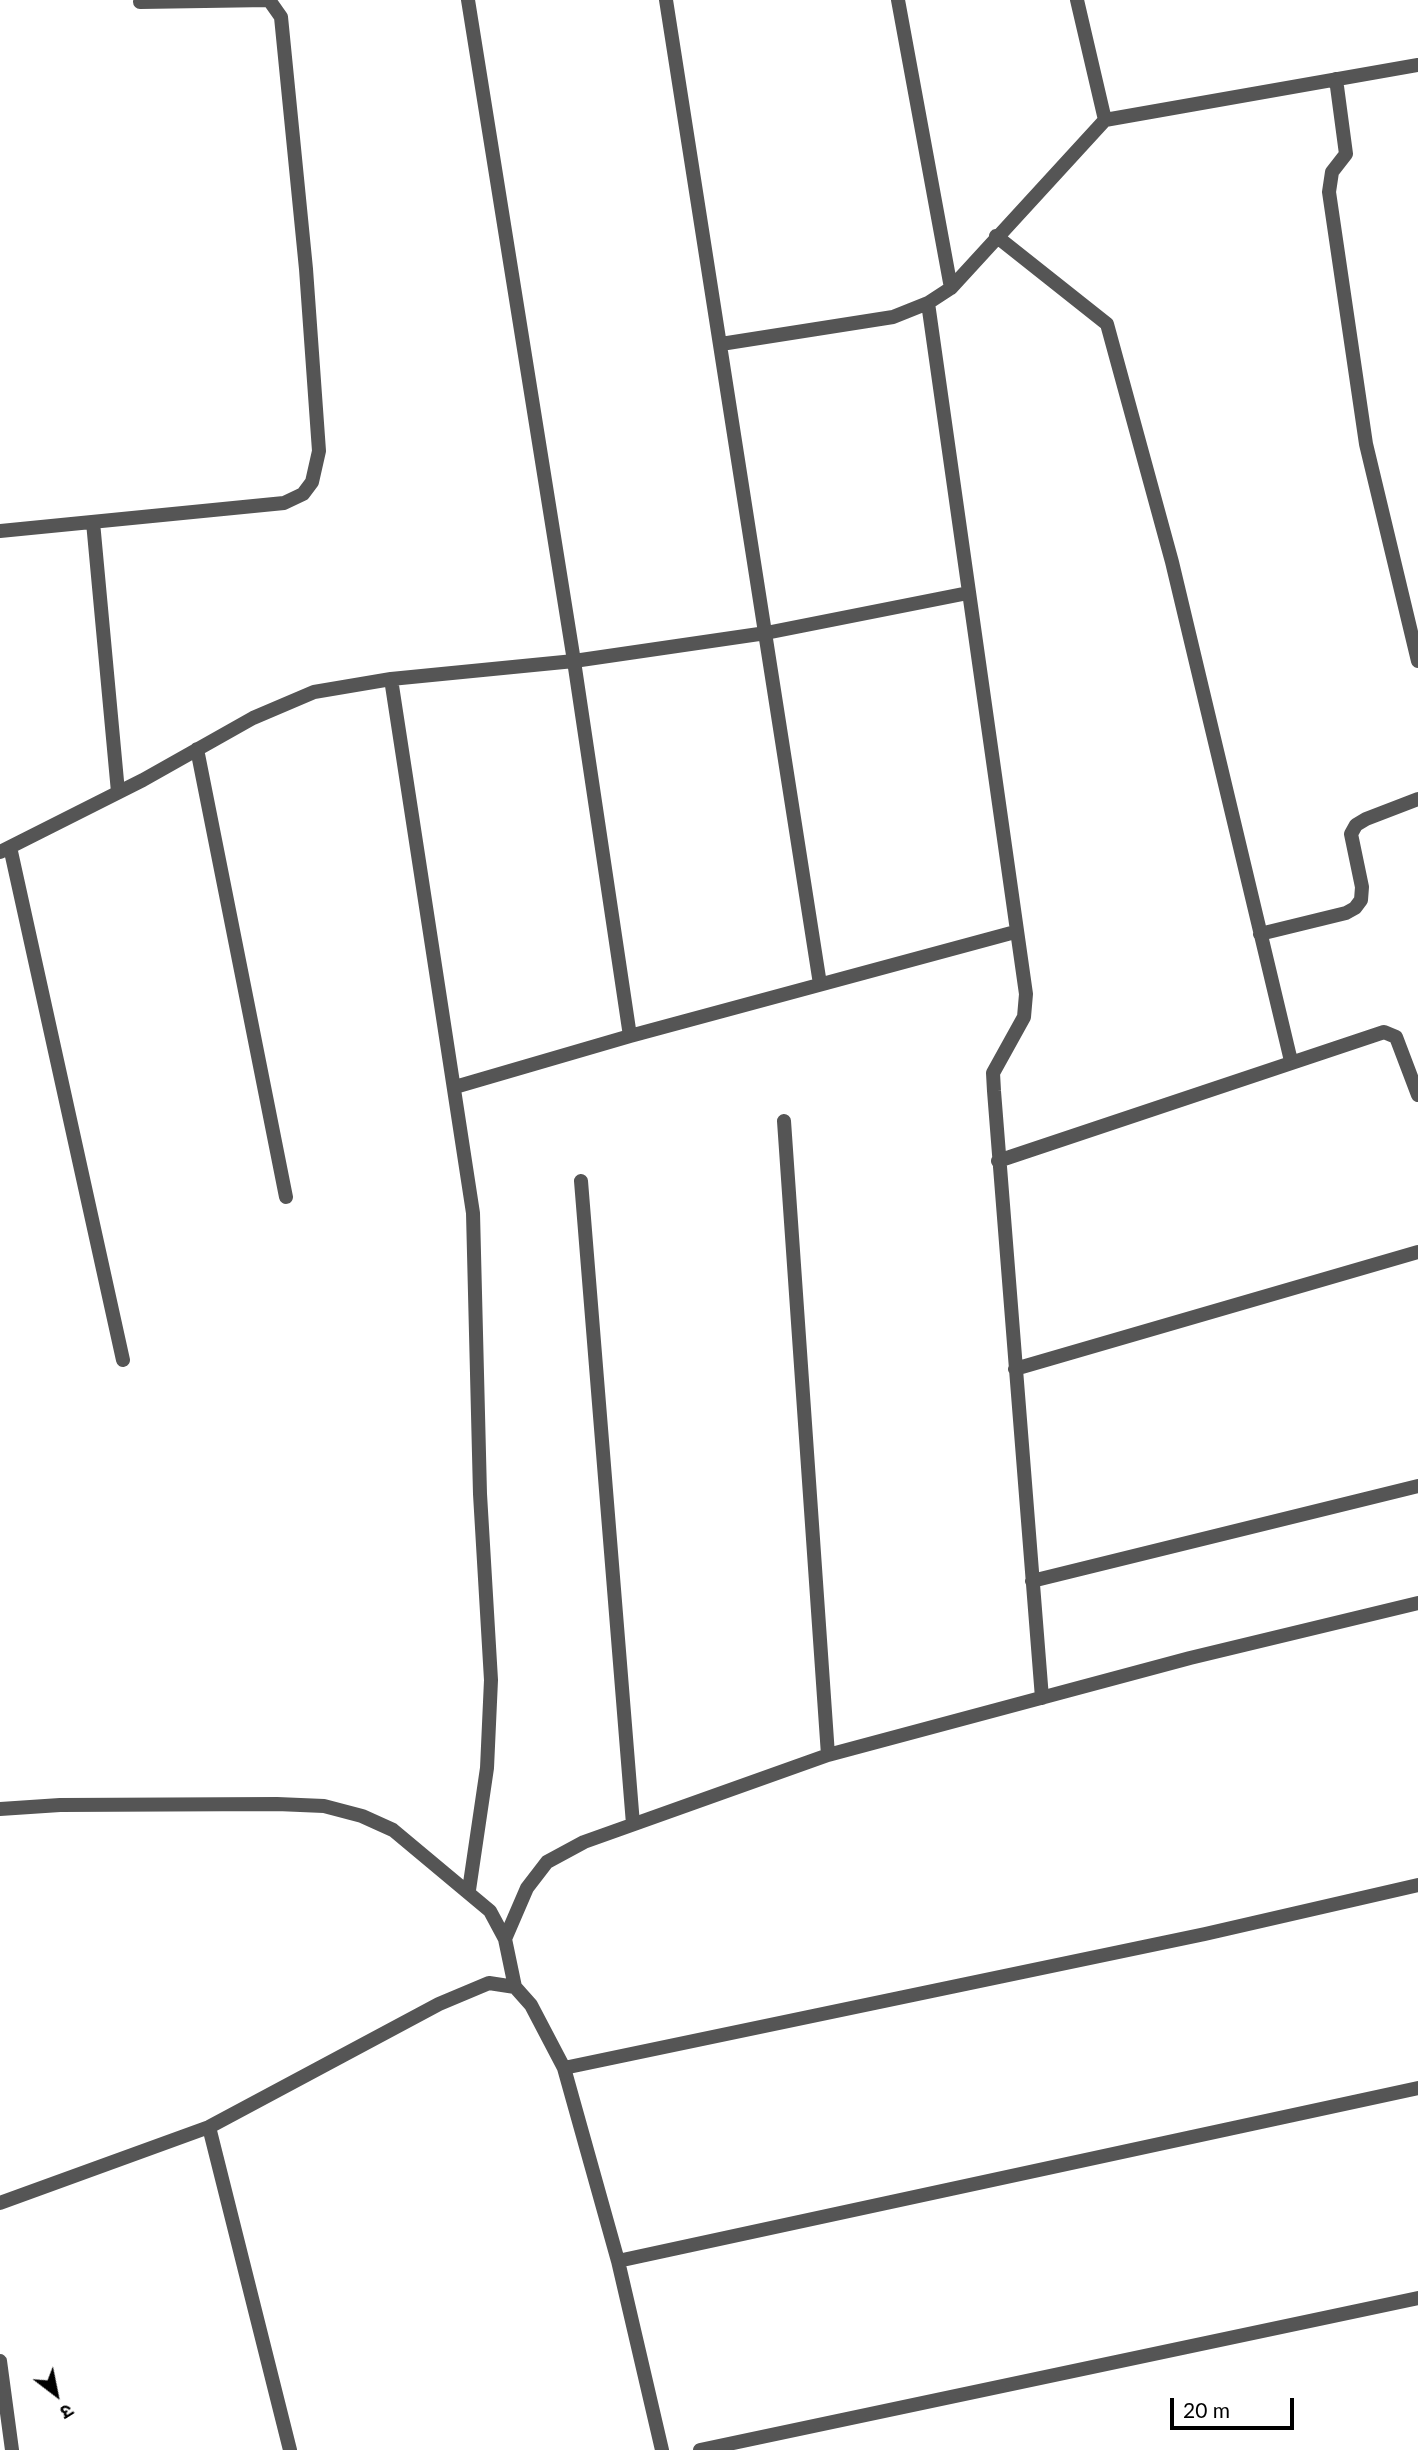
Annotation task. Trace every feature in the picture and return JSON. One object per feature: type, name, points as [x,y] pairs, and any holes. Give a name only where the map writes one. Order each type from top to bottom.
[{"type":"street","points":[[0,531],[285,503],[303,494],[312,482],[319,451],[306,269],[281,17],[269,0],[140,2]]},
{"type":"street","points":[[468,0],[574,661],[630,1036]]},
{"type":"street","points":[[666,0],[820,984]]},
{"type":"street","points":[[898,0],[951,288]]},
{"type":"street","points":[[1077,0],[1105,120]]},
{"type":"street","points":[[721,344],[893,317],[928,303],[951,288],[1105,120],[1418,65]]},
{"type":"street","points":[[1336,79],[1346,154],[1332,172],[1329,192],[1366,444],[1418,661]]},
{"type":"street","points":[[996,236],[1107,324],[1171,562],[1291,1061]]},
{"type":"street","points":[[928,303],[1015,932],[1026,994],[1024,1017],[993,1073],[1042,1698]]},
{"type":"street","points":[[93,522],[118,792]]},
{"type":"street","points":[[124,1360],[5,850],[253,718],[314,692],[391,679],[574,661],[766,633],[968,593]]},
{"type":"street","points":[[391,679],[473,1213],[480,1494],[491,1679],[487,1768],[469,1890]]},
{"type":"street","points":[[197,749],[286,1197]]},
{"type":"street","points":[[1261,934],[1346,913],[1355,908],[1361,900],[1362,887],[1351,834],[1356,825],[1418,799]]},
{"type":"street","points":[[455,1087],[630,1036],[1015,932]]},
{"type":"street","points":[[998,1161],[1384,1032],[1396,1037],[1418,1095]]},
{"type":"street","points":[[784,1121],[828,1755]]},
{"type":"street","points":[[581,1181],[634,1824]]},
{"type":"street","points":[[1015,1369],[1418,1252]]},
{"type":"street","points":[[1032,1581],[1418,1486]]},
{"type":"street","points":[[505,1938],[527,1888],[547,1862],[584,1842],[828,1755],[1418,1603]]},
{"type":"street","points":[[0,1809],[60,1805],[324,1806],[362,1816],[393,1830],[469,1890],[490,1911],[505,1938],[515,1987],[531,2005],[564,2068],[618,2261],[662,2450]]},
{"type":"street","points":[[564,2068],[1205,1934],[1418,1885]]},
{"type":"street","points":[[0,2203],[209,2127],[439,2004],[489,1983],[515,1987]]},
{"type":"street","points":[[618,2261],[1418,2088]]},
{"type":"street","points":[[209,2127],[290,2450]]},
{"type":"street","points":[[700,2450],[1418,2298]]},
{"type":"street","points":[[0,2361],[12,2450]]}]
